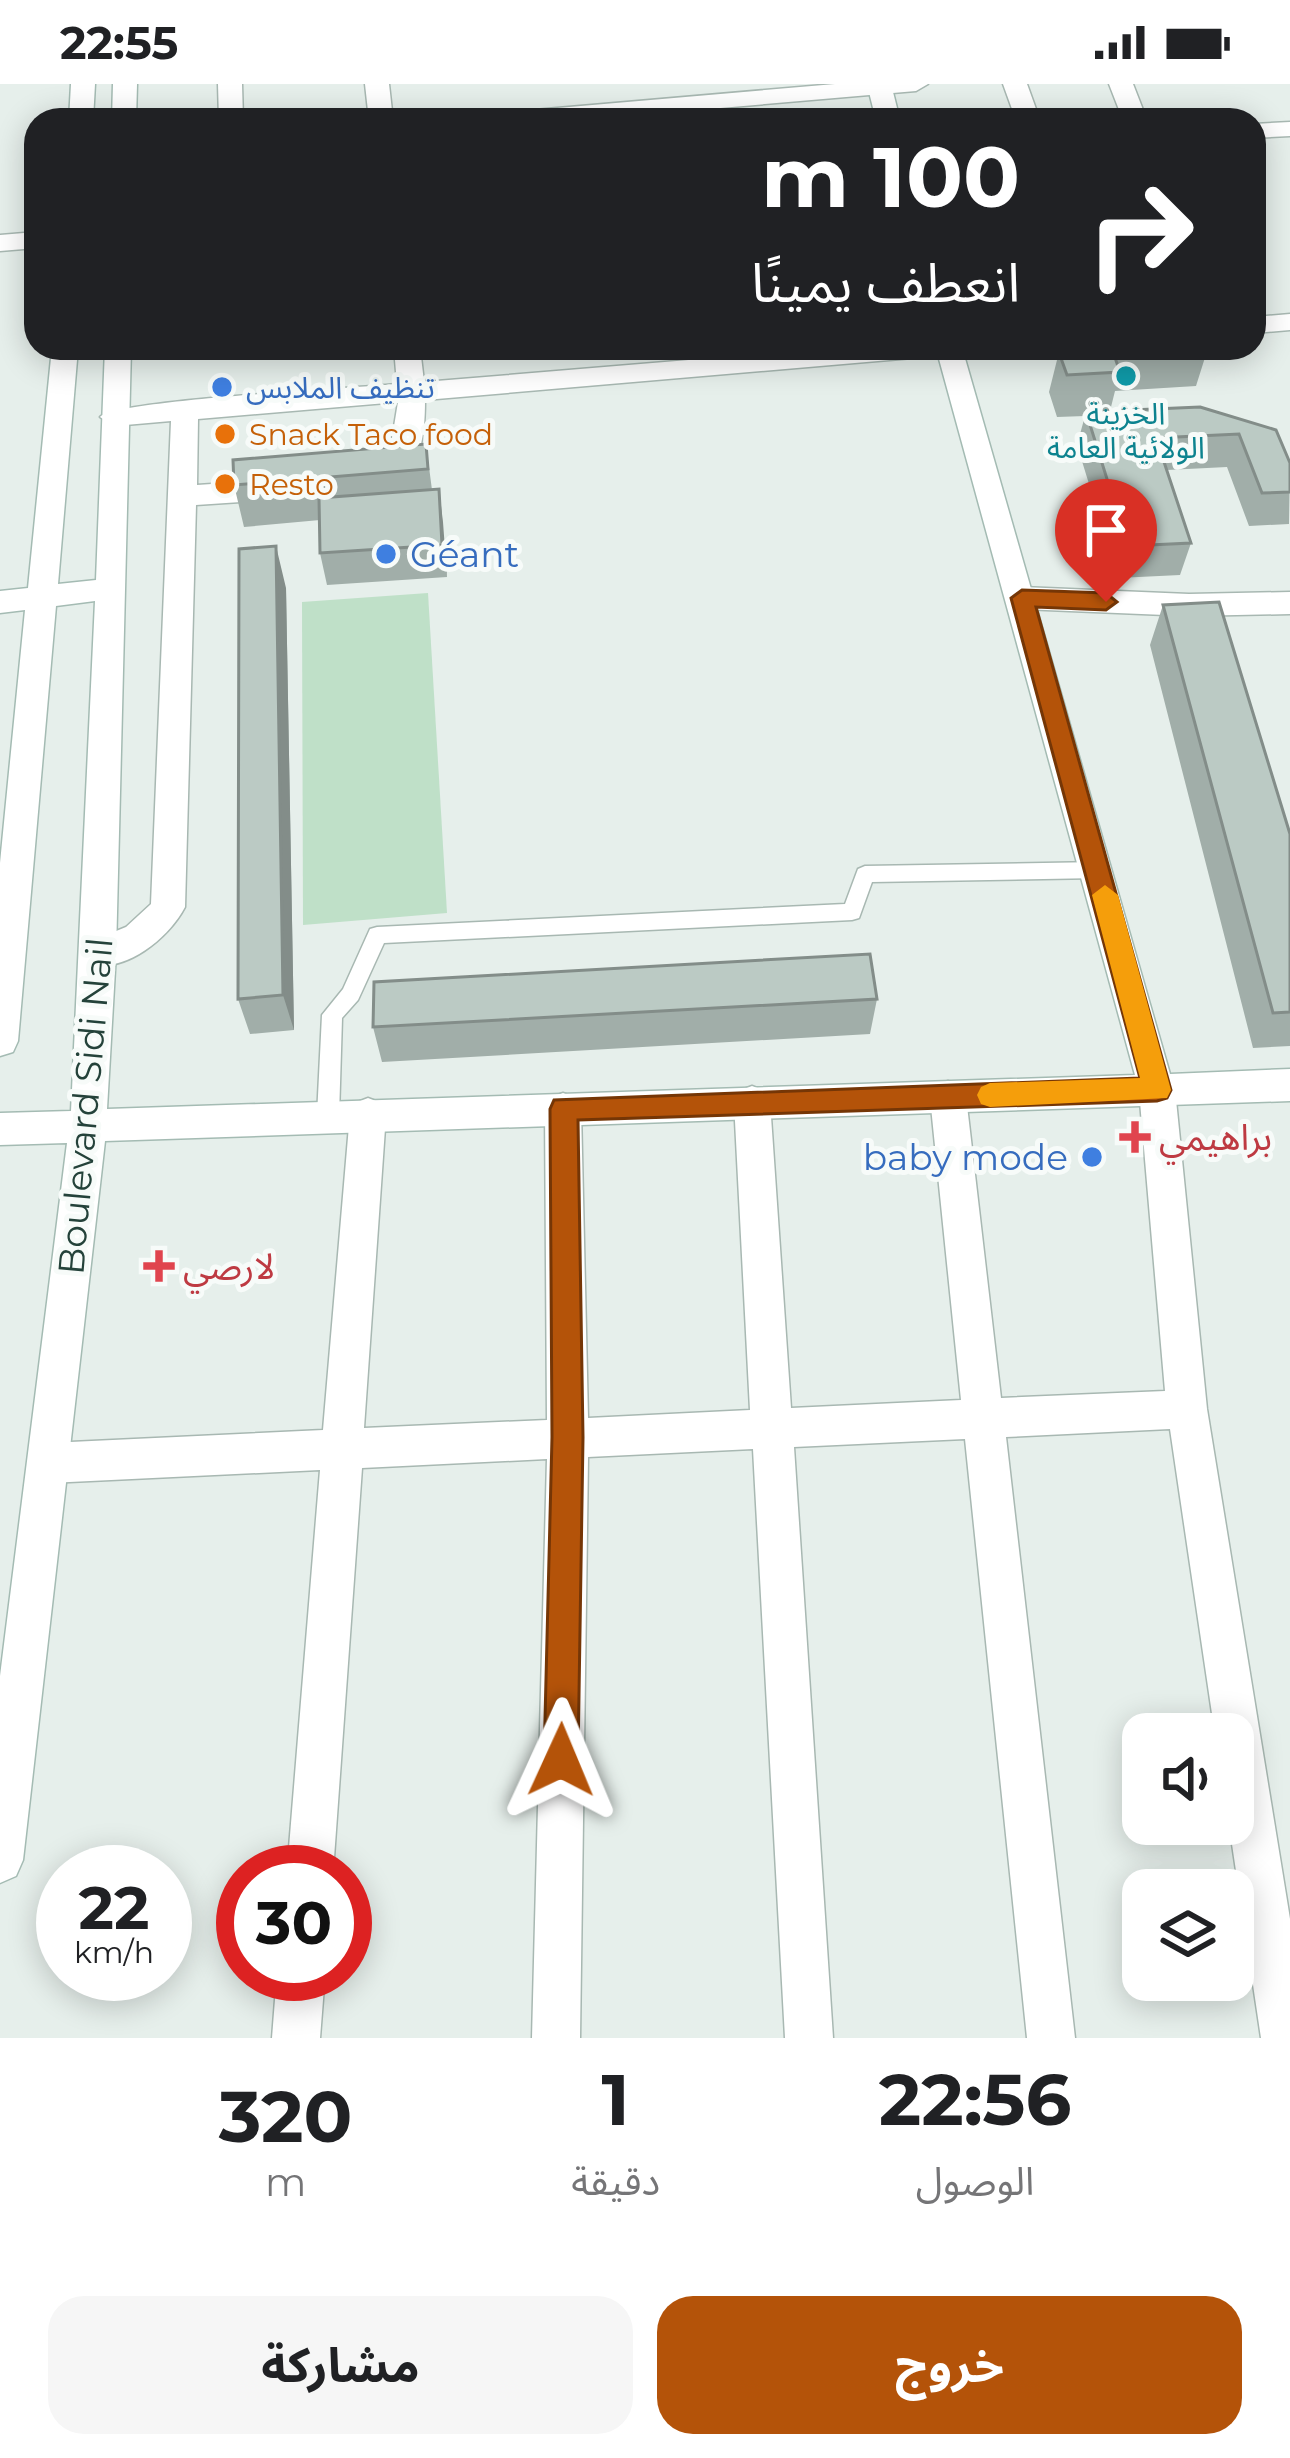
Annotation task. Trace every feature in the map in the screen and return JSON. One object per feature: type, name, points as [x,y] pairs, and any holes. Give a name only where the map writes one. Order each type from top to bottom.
[{"type":"street","points":[[626,108],[916,84]]},
{"type":"street","points":[[0,1041],[12,837],[64,360]]},
{"type":"street","name":"Boulevard Sidi Nail","points":[[0,1860],[88,1126],[99,953],[117,360]]},
{"type":"street","points":[[361,483],[385,480],[405,460],[411,390],[408,360]]},
{"type":"street","points":[[114,417],[786,360]]},
{"type":"street","points":[[953,360],[1157,1090],[1186,1408],[1285,2038]]},
{"type":"street","points":[[99,953],[129,945],[153,927],[168,907],[185,409]]},
{"type":"street","points":[[180,496],[316,486]]},
{"type":"street","points":[[0,602],[108,589]]},
{"type":"street","points":[[1022,598],[1190,605],[1290,603]]},
{"type":"street","points":[[0,1130],[1290,1085]]},
{"type":"street","points":[[948,1097],[1052,2038]]},
{"type":"street","points":[[752,1102],[809,2038]]},
{"type":"street","points":[[556,2038],[568,1437],[563,1109]]},
{"type":"street","points":[[312,1845],[345,1452],[348,1115]]},
{"type":"street","points":[[49,1463],[1186,1408]]},
{"type":"street","points":[[296,2038],[299,2001]]},
{"type":"lane","points":[[348,1115],[332,1015],[351,994],[377,935],[852,912],[865,874],[1099,871]]},
{"type":"green space","points":[[428,593],[447,913],[303,925],[302,602]]},
{"type":"building","points":[[1062,360],[1116,360],[1120,372],[1067,375]]},
{"type":"building","points":[[1200,407],[1276,430],[1290,463],[1290,492],[1262,493],[1239,434],[1156,438],[1191,543],[1128,546],[1086,412]]},
{"type":"building","points":[[426,444],[428,469],[234,485],[233,460]]},
{"type":"building","points":[[439,489],[442,545],[320,553],[319,498]]},
{"type":"building","points":[[276,546],[283,995],[238,999],[239,549]]},
{"type":"building","points":[[1219,602],[1290,834],[1290,1012],[1273,1013],[1163,605]]},
{"type":"building","points":[[870,954],[877,999],[373,1027],[374,982]]},
{"type":"slow traffic","points":[[990,1095],[1157,1090],[1105,895]]},
{"type":"place","name":"الخزينة الولائية العامة","points":[[1126,376]]},
{"type":"place","name":"تنظيف الملابس","points":[[222,387]]},
{"type":"place","name":"Snack Taco food","points":[[225,434]]},
{"type":"place","name":"Resto","points":[[225,484]]},
{"type":"place","name":"Géant","points":[[386,554]]},
{"type":"place","name":"براهيمي","points":[[1135,1137]]},
{"type":"place","name":"baby mode","points":[[1092,1157]]},
{"type":"place","name":"لارصي","points":[[159,1266]]},
{"type":"route","points":[[561,1760],[568,1437],[563,1109],[1157,1090],[1022,598],[1106,602]]}]
